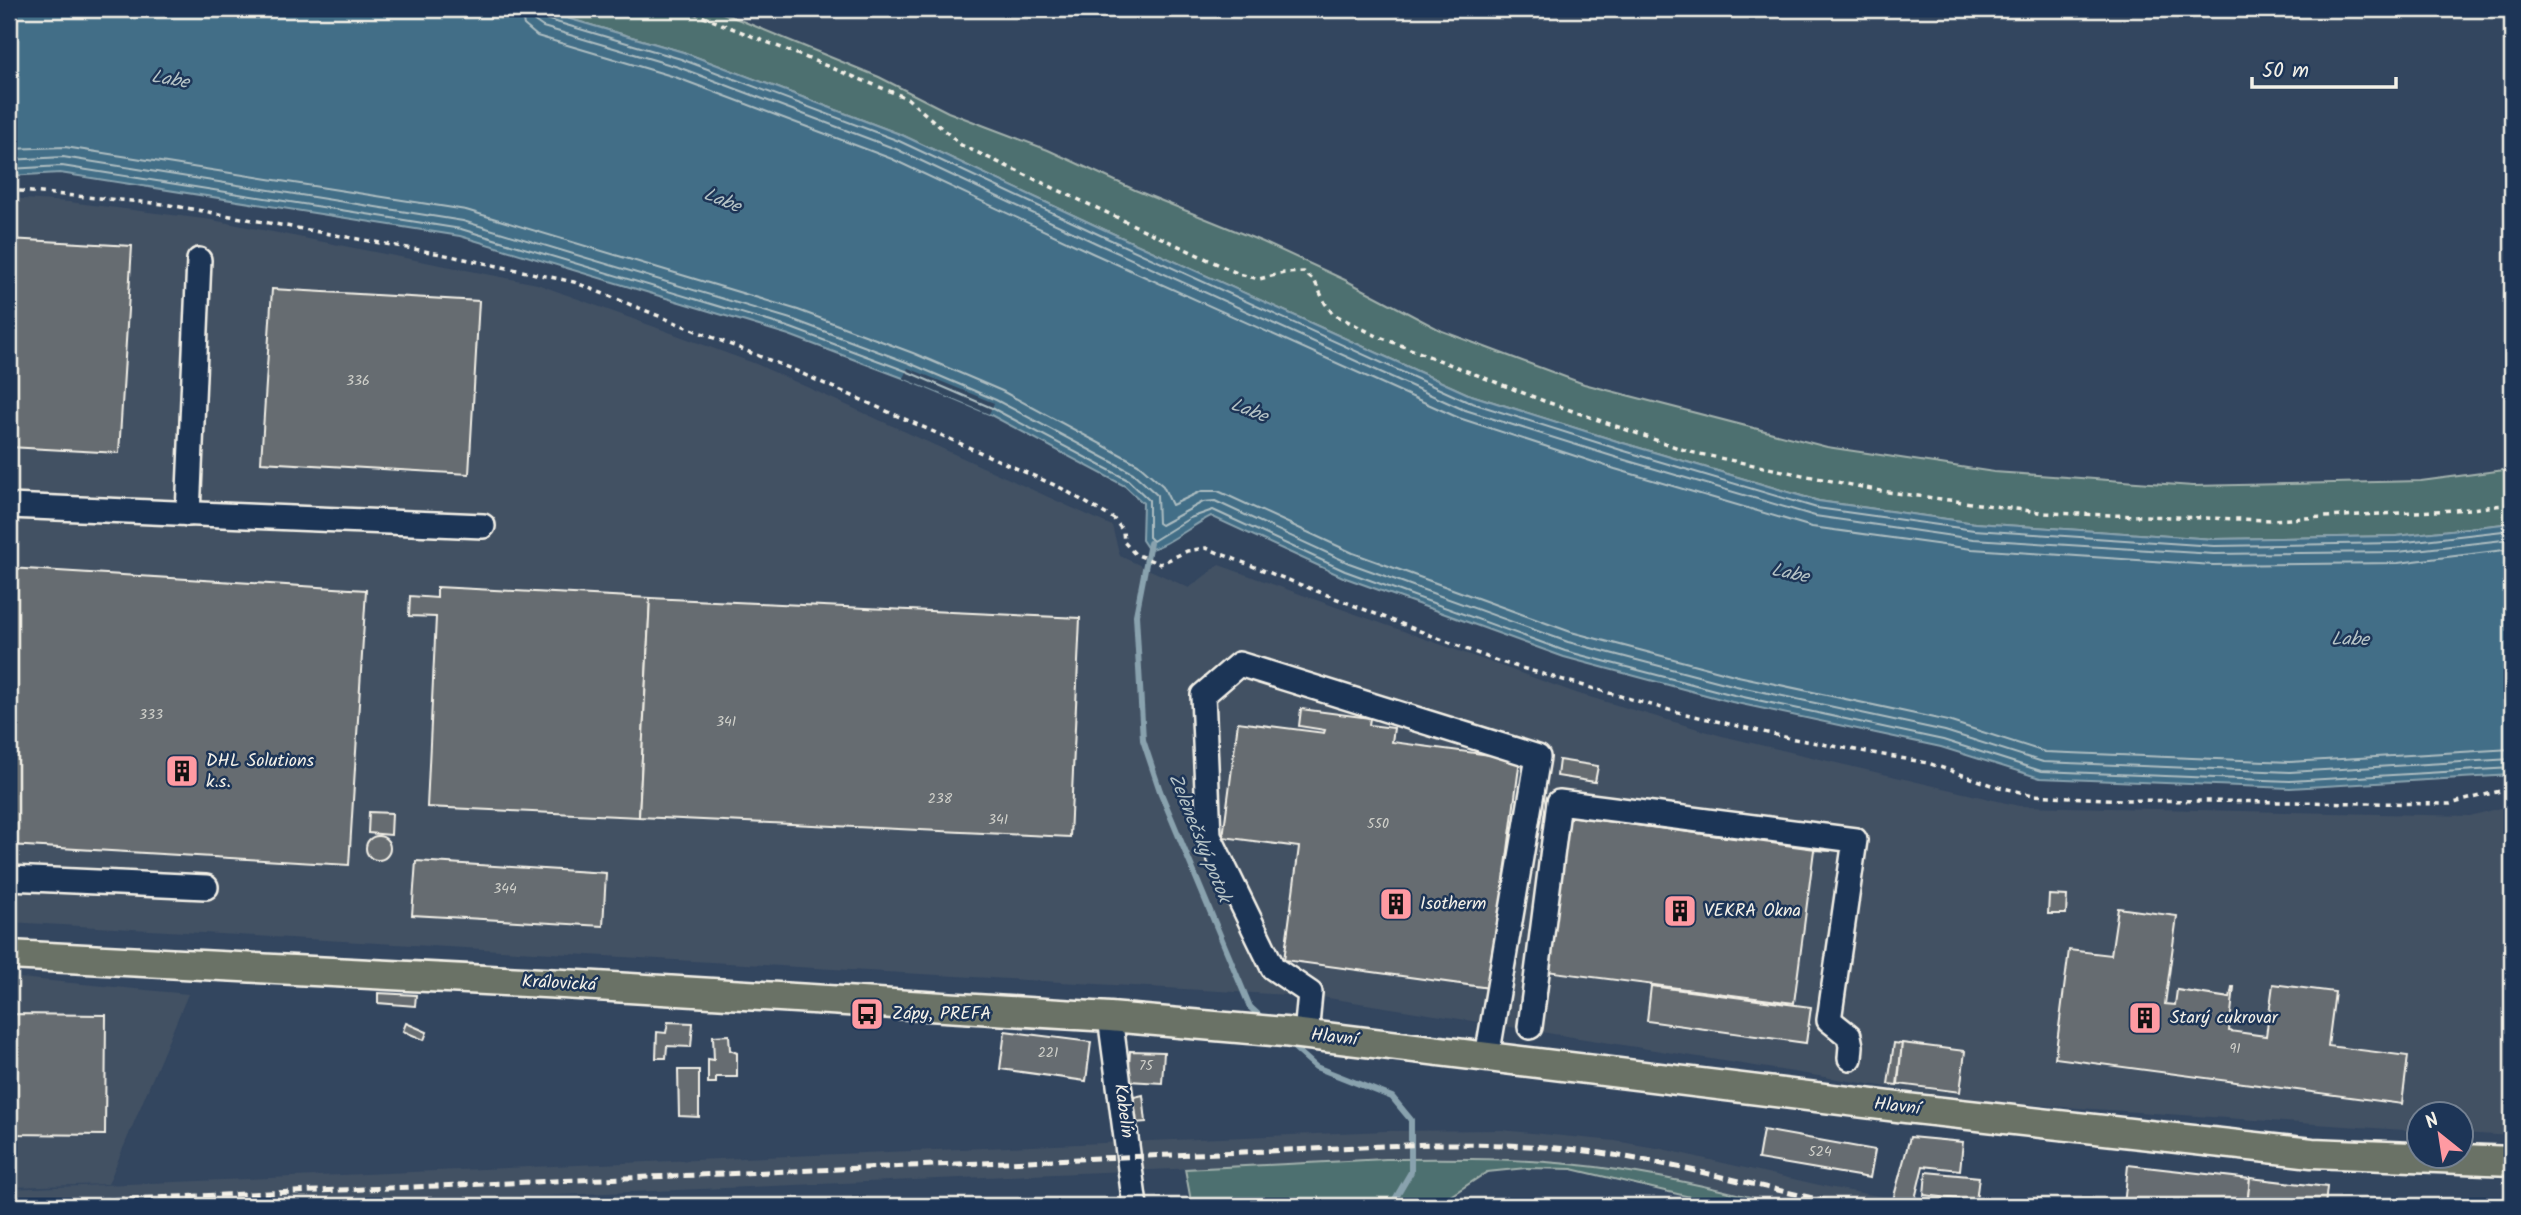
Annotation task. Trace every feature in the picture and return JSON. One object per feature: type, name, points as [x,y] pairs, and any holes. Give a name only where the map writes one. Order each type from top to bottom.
[{"type":"main road","name":"Královická","points":[[9,955],[563,984],[1110,1017],[1231,1027]]},
{"type":"main road","name":"Hlavní","points":[[1231,1027],[1906,1108],[2312,1153],[2512,1161]]},
{"type":"street","points":[[188,514],[199,260]]},
{"type":"street","points":[[9,506],[483,526]]},
{"type":"street","points":[[1295,1033],[1310,993],[1273,968],[1209,836],[1203,695],[1240,664],[1538,757],[1487,1057]]},
{"type":"street","points":[[1530,1027],[1559,802],[1855,840],[1829,1020],[1849,1036],[1850,1058]]},
{"type":"street","points":[[9,878],[206,887]]},
{"type":"street","name":"Kabelín","points":[[1110,1017],[1135,1206]]},
{"type":"path","points":[[684,9],[907,98],[961,145],[1239,274],[1259,279],[1304,272],[1315,282],[1333,314],[1377,336],[1544,401],[1690,452],[1881,491],[2046,513],[2270,520],[2471,509],[2512,504]]},
{"type":"path","points":[[9,190],[164,204],[442,254],[574,282],[789,368],[1061,488],[1114,519],[1123,531],[1124,542],[1135,554],[1160,564],[1187,551],[1206,548],[1497,661],[1669,710],[1790,738],[1928,763],[1996,786],[2033,795],[2122,800],[2450,804],[2512,788]]},
{"type":"shaded area","points":[[9,198],[69,202],[212,220],[537,284],[756,364],[1112,526],[1120,556],[1189,588],[1219,565],[1579,694],[1722,736],[2019,806],[2470,816],[2512,805],[2512,1136],[2476,1134],[2476,1100],[2406,1100],[2406,1130],[1975,1101],[1322,997],[9,922]]},
{"type":"shaded area","points":[[9,977],[188,994],[108,1184],[9,1187]]},
{"type":"shaded area","points":[[1501,1130],[1615,1141],[1662,1149],[1828,1187],[1932,1206],[1785,1206],[1699,1185],[1618,1170],[1538,1161],[1432,1158],[300,1206],[9,1206],[9,1189],[1385,1131]]},
{"type":"green space","points":[[536,9],[713,9],[879,77],[948,112],[1048,150],[1135,190],[1263,242],[1345,280],[1442,331],[1584,384],[1827,447],[1994,472],[2193,486],[2421,481],[2512,469],[2512,523],[2397,536],[2214,539],[1975,523],[1819,501],[1468,394],[902,135],[683,52]]},
{"type":"green space","points":[[1386,1159],[1502,1160],[1588,1166],[1681,1181],[1785,1206],[1728,1206],[1572,1169],[1526,1168],[1487,1172],[1443,1201],[1440,1206],[1192,1206],[1185,1169]]},
{"type":"water","name":"Labe","points":[[9,9],[536,9],[683,52],[902,135],[1468,394],[1818,501],[1975,523],[2214,539],[2397,536],[2512,523],[2512,775],[2290,788],[2040,778],[1941,747],[1732,702],[1564,657],[1343,577],[1211,516],[1170,541],[1148,549],[1142,540],[1143,503],[1125,486],[989,414],[789,335],[460,236],[60,173],[9,176]]},
{"type":"pier","points":[[908,368],[994,403],[989,414],[903,378]]},
{"type":"building","points":[[9,239],[132,246],[119,453],[9,447]]},
{"type":"building","points":[[272,289],[479,301],[469,474],[261,462]]},
{"type":"building","name":"DHL Solutions k.s.","points":[[9,568],[366,590],[349,865],[9,845]]},
{"type":"building","points":[[437,587],[650,598],[639,817],[427,807],[436,617],[409,616],[410,596],[437,598]]},
{"type":"building","points":[[650,598],[1080,618],[1070,837],[639,817]]},
{"type":"building","name":"Isotherm","points":[[1301,709],[1370,718],[1369,725],[1394,728],[1392,742],[1520,759],[1490,988],[1284,960],[1299,847],[1223,837],[1238,722],[1324,733],[1325,730],[1299,726]]},
{"type":"building","points":[[1559,760],[1598,766],[1595,782],[1557,776]]},
{"type":"building","points":[[369,812],[392,813],[391,835],[368,833]]},
{"type":"building","name":"VEKRA Okna","points":[[1567,816],[1831,851],[1814,850],[1794,1003],[1546,971]]},
{"type":"building","points":[[378,836],[386,840],[390,848],[386,856],[378,860],[370,856],[366,848],[370,840]]},
{"type":"building","points":[[416,861],[606,873],[603,926],[412,915]]},
{"type":"building","points":[[2049,895],[2067,896],[2066,914],[2048,914]]},
{"type":"building","name":"Starý cukrovar","points":[[2118,908],[2177,916],[2165,1004],[2175,1005],[2177,990],[2230,998],[2234,987],[2229,1031],[2266,1036],[2273,984],[2335,992],[2328,1046],[2408,1056],[2402,1104],[2055,1058],[2069,950],[2111,955]]},
{"type":"building","points":[[1651,986],[1811,1007],[1806,1043],[1647,1021]]},
{"type":"building","points":[[378,993],[416,995],[415,1006],[378,1003]]},
{"type":"building","points":[[9,1014],[106,1015],[105,1135],[9,1134]]},
{"type":"building","points":[[668,1022],[693,1023],[691,1047],[667,1046],[666,1058],[656,1058],[657,1032],[666,1033]]},
{"type":"building","points":[[406,1023],[427,1032],[424,1040],[403,1031]]},
{"type":"building","points":[[1005,1031],[1091,1042],[1086,1081],[1000,1069]]},
{"type":"building","points":[[729,1035],[730,1050],[737,1053],[737,1077],[716,1077],[716,1083],[708,1083],[708,1059],[714,1060],[713,1036]]},
{"type":"building","points":[[1894,1043],[1902,1044],[1897,1085],[1888,1084]]},
{"type":"building","points":[[1902,1043],[1965,1051],[1960,1092],[1898,1084]]},
{"type":"building","points":[[1130,1051],[1164,1052],[1162,1083],[1128,1081]]},
{"type":"building","points":[[678,1070],[699,1070],[699,1117],[679,1116]]},
{"type":"building","points":[[1143,1095],[1146,1122],[1134,1123],[1130,1098]]},
{"type":"building","points":[[1763,1130],[1875,1150],[1870,1178],[1758,1159]]},
{"type":"building","points":[[1910,1137],[1963,1142],[1960,1170],[1923,1166],[1914,1203],[1893,1200]]},
{"type":"building","points":[[2128,1165],[2250,1179],[2247,1206],[2124,1206]]},
{"type":"building","points":[[1926,1172],[1979,1177],[1976,1201],[1924,1195]]},
{"type":"building","points":[[2250,1178],[2327,1187],[2325,1206],[2247,1206]]},
{"type":"waterway","name":"Zelenečský potok","points":[[1150,543],[1136,615],[1143,740],[1160,791],[1250,1007],[1263,1019]]},
{"type":"waterway","name":"Zelenečský potok","points":[[1289,1043],[1316,1067],[1392,1097],[1411,1120],[1411,1172],[1391,1206]]},
{"type":"railway","points":[[9,1204],[1432,1144],[1546,1147],[1614,1155],[1850,1206]]},
{"type":"place","name":"DHL Solutions k.s.","points":[[182,771]]},
{"type":"place","name":"Isotherm","points":[[1396,904]]},
{"type":"place","name":"VEKRA Okna","points":[[1680,911]]},
{"type":"place","name":"Zápy, PREFA","points":[[867,1014]]},
{"type":"place","name":"Starý cukrovar","points":[[2145,1018]]}]
